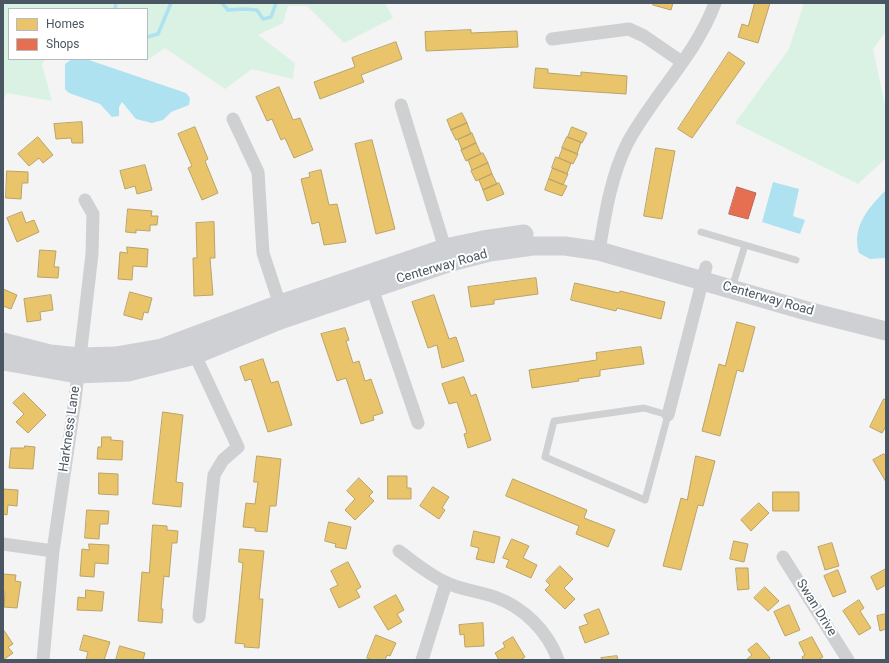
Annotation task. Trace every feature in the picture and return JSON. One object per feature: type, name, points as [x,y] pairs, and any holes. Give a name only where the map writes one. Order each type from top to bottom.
[{"type":"street","points":[[600,245],[617,168],[628,142],[682,62],[694,48],[709,20],[715,3]]},
{"type":"street","points":[[552,39],[629,29],[644,36],[682,62]]},
{"type":"street","points":[[401,105],[447,256]]},
{"type":"street","points":[[233,119],[258,172],[263,252],[282,311]]},
{"type":"street","name":"Harkness Lane","points":[[43,660],[53,551],[78,366],[93,236],[93,214],[85,200]]},
{"type":"street","name":"Centerway Road","points":[[3,342],[50,354],[78,366],[116,356],[162,348],[282,311],[447,256],[533,246],[600,245],[734,282],[886,318]]},
{"type":"street","name":"Centerway Road","points":[[3,361],[78,366],[128,372],[195,355],[282,311],[372,288],[447,256]]},
{"type":"street","points":[[668,415],[704,274]]},
{"type":"street","name":"Centerway Road","points":[[734,282],[807,311],[886,331]]},
{"type":"street","points":[[372,288],[418,423]]},
{"type":"street","points":[[195,355],[238,447],[223,460],[214,475],[198,617]]},
{"type":"street","points":[[3,544],[53,551]]},
{"type":"street","points":[[399,551],[446,583],[496,597],[523,612],[536,624],[555,652],[558,660]]},
{"type":"street","name":"Swan Drive","points":[[783,557],[848,660]]},
{"type":"street","points":[[422,660],[446,583]]},
{"type":"lane","points":[[701,232],[796,260]]},
{"type":"lane","points":[[734,282],[745,245]]},
{"type":"lane","points":[[644,408],[668,415],[645,500],[545,457],[554,421],[644,408]]},
{"type":"green space","points":[[5,3],[385,3],[393,18],[344,43],[307,6],[288,6],[283,23],[258,35],[295,63],[293,79],[252,69],[225,89],[165,48],[148,60],[148,8],[8,8],[8,60],[44,60],[42,65],[52,101],[7,93],[3,101],[3,11]]},
{"type":"green space","points":[[804,3],[886,3],[886,31],[873,49],[886,110],[886,158],[858,184],[735,123],[789,49]]},
{"type":"water","points":[[71,60],[89,60],[186,93],[190,98],[189,105],[171,112],[163,120],[152,123],[136,119],[122,102],[119,107],[119,116],[112,117],[100,104],[69,93],[65,89],[65,64]]},
{"type":"water","points":[[773,182],[799,189],[793,216],[805,220],[800,234],[762,222]]},
{"type":"water","points":[[886,190],[886,256],[885,258],[870,259],[859,253],[857,235],[863,218],[873,203]]},
{"type":"building: Homes","points":[[654,3],[673,3],[671,10],[653,5]]},
{"type":"building: Homes","points":[[755,3],[770,3],[758,43],[738,37],[742,24],[748,26]]},
{"type":"building: Homes","points":[[471,30],[471,33],[517,31],[518,47],[426,51],[425,32]]},
{"type":"building: Homes","points":[[396,42],[402,59],[361,75],[364,82],[320,99],[314,82],[355,67],[352,58]]},
{"type":"building: Homes","points":[[729,52],[745,63],[692,138],[678,129]]},
{"type":"building: Homes","points":[[536,68],[548,69],[548,73],[581,76],[581,72],[627,76],[626,94],[534,88]]},
{"type":"building: Homes","points":[[279,87],[293,120],[300,118],[313,150],[294,158],[285,138],[281,140],[272,119],[267,121],[256,97]]},
{"type":"building: Homes","points":[[462,113],[467,123],[451,130],[447,120]]},
{"type":"building: Homes","points":[[82,122],[83,143],[72,143],[71,138],[56,139],[54,124]]},
{"type":"building: Homes","points":[[467,123],[471,134],[456,140],[451,130]]},
{"type":"building: Homes","points":[[195,127],[208,159],[205,161],[218,193],[202,200],[188,168],[192,166],[178,134]]},
{"type":"building: Homes","points":[[572,127],[587,133],[582,143],[568,137]]},
{"type":"building: Homes","points":[[472,133],[476,143],[462,150],[458,140]]},
{"type":"building: Homes","points":[[38,137],[53,155],[43,163],[39,158],[29,166],[18,154]]},
{"type":"building: Homes","points":[[567,137],[581,142],[577,154],[562,148]]},
{"type":"building: Homes","points":[[372,140],[395,229],[376,234],[355,144]]},
{"type":"building: Homes","points":[[476,143],[481,154],[466,161],[461,150]]},
{"type":"building: Homes","points":[[563,148],[578,154],[573,164],[559,158]]},
{"type":"building: Homes","points":[[656,148],[675,151],[662,219],[644,216]]},
{"type":"building: Homes","points":[[483,153],[488,163],[472,170],[468,160]]},
{"type":"building: Homes","points":[[556,157],[571,163],[567,174],[552,168]]},
{"type":"building: Homes","points":[[488,163],[492,174],[476,181],[471,171]]},
{"type":"building: Homes","points":[[145,165],[152,190],[137,194],[135,186],[125,189],[120,171]]},
{"type":"building: Homes","points":[[553,168],[568,174],[563,185],[549,179]]},
{"type":"building: Homes","points":[[321,170],[329,205],[337,204],[346,242],[324,245],[319,222],[312,224],[301,179],[310,177],[309,173]]},
{"type":"building: Homes","points":[[7,171],[28,172],[28,183],[22,183],[21,199],[6,198]]},
{"type":"building: Homes","points":[[492,174],[497,184],[483,190],[479,180]]},
{"type":"building: Homes","points":[[549,179],[567,186],[562,196],[545,190]]},
{"type":"building: Homes","points":[[499,183],[504,194],[487,201],[483,190]]},
{"type":"building: Homes","points":[[128,209],[152,211],[151,216],[158,216],[157,225],[150,225],[150,231],[136,230],[136,233],[126,232]]},
{"type":"building: Homes","points":[[22,212],[26,223],[34,220],[39,232],[17,242],[7,218]]},
{"type":"building: Homes","points":[[214,222],[215,258],[210,258],[213,295],[194,296],[193,258],[197,258],[196,223]]},
{"type":"building: Homes","points":[[127,247],[148,249],[147,267],[133,266],[132,280],[118,279],[120,252],[127,253]]},
{"type":"building: Homes","points":[[40,250],[56,251],[54,267],[59,267],[58,278],[38,277]]},
{"type":"building: Homes","points":[[536,278],[538,294],[494,300],[494,304],[471,307],[468,287]]},
{"type":"building: Homes","points":[[575,283],[619,293],[620,291],[665,302],[661,319],[617,308],[616,311],[571,300]]},
{"type":"building: Homes","points":[[3,289],[17,295],[11,309],[3,306]]},
{"type":"building: Homes","points":[[130,292],[152,298],[148,313],[144,312],[142,320],[124,315]]},
{"type":"building: Homes","points":[[51,295],[53,310],[40,312],[41,320],[27,322],[24,299]]},
{"type":"building: Homes","points":[[434,295],[449,339],[456,337],[464,361],[442,368],[437,345],[428,348],[412,302]]},
{"type":"building: Homes","points":[[737,322],[755,327],[743,372],[737,370],[720,436],[702,431],[719,364],[725,366]]},
{"type":"building: Homes","points":[[345,328],[349,340],[346,341],[353,363],[359,361],[365,381],[371,379],[383,413],[373,416],[374,420],[361,424],[346,378],[337,381],[321,334]]},
{"type":"building: Homes","points":[[641,347],[644,364],[600,370],[600,376],[578,379],[579,381],[532,388],[529,370],[597,360],[596,353]]},
{"type":"building: Homes","points":[[263,359],[271,383],[278,381],[292,425],[268,432],[251,379],[245,381],[240,367]]},
{"type":"building: Homes","points":[[464,377],[471,396],[476,394],[491,440],[468,448],[464,434],[467,433],[457,402],[449,404],[442,384]]},
{"type":"building: Homes","points":[[24,393],[46,415],[28,433],[16,422],[24,414],[13,403]]},
{"type":"building: Homes","points":[[884,399],[886,400],[886,426],[882,433],[870,427]]},
{"type":"building: Homes","points":[[163,412],[183,415],[176,482],[183,483],[181,507],[153,504]]},
{"type":"building: Homes","points":[[102,437],[111,437],[111,440],[123,441],[122,460],[97,459],[98,447],[101,447]]},
{"type":"building: Homes","points":[[25,446],[35,447],[33,469],[9,468],[11,448],[24,448]]},
{"type":"building: Homes","points":[[884,454],[886,456],[886,482],[873,460]]},
{"type":"building: Homes","points":[[257,456],[281,459],[276,506],[270,506],[267,532],[255,531],[255,528],[243,527],[246,503],[255,504],[258,482],[254,482]]},
{"type":"building: Homes","points":[[696,456],[715,461],[703,506],[698,505],[681,570],[663,566],[681,498],[687,500]]},
{"type":"building: Homes","points":[[99,473],[118,474],[118,495],[99,494]]},
{"type":"building: Homes","points":[[388,476],[407,476],[407,488],[411,488],[411,499],[388,499]]},
{"type":"building: Homes","points":[[359,478],[373,492],[369,496],[374,501],[355,520],[345,510],[355,499],[347,491]]},
{"type":"building: Homes","points":[[513,479],[587,510],[584,518],[615,530],[608,547],[576,534],[579,526],[506,496]]},
{"type":"building: Homes","points":[[433,487],[449,497],[442,508],[445,510],[439,519],[420,506]]},
{"type":"building: Homes","points":[[3,489],[18,490],[17,506],[8,505],[7,515],[3,514]]},
{"type":"building: Homes","points":[[773,492],[799,492],[799,511],[773,511]]},
{"type":"building: Homes","points":[[759,503],[769,513],[751,531],[741,520]]},
{"type":"building: Homes","points":[[87,510],[109,511],[108,524],[100,524],[99,539],[85,538]]},
{"type":"building: Homes","points":[[329,522],[351,527],[346,549],[335,547],[336,544],[325,541]]},
{"type":"building: Homes","points":[[153,525],[167,526],[167,530],[178,531],[177,543],[172,543],[169,577],[164,576],[161,609],[163,609],[162,623],[138,621],[142,572],[149,573]]},
{"type":"building: Homes","points":[[474,531],[500,537],[494,563],[476,559],[479,548],[471,546]]},
{"type":"building: Homes","points":[[512,539],[529,546],[523,558],[537,565],[531,578],[506,567],[509,560],[503,558]]},
{"type":"building: Homes","points":[[734,541],[748,544],[744,562],[730,559]]},
{"type":"building: Homes","points":[[832,543],[839,566],[825,570],[818,547]]},
{"type":"building: Homes","points":[[89,544],[109,545],[108,564],[95,563],[94,577],[80,576],[82,549],[89,550]]},
{"type":"building: Homes","points":[[240,549],[264,551],[259,599],[263,599],[259,648],[244,647],[245,644],[235,643],[243,563],[239,562]]},
{"type":"building: Homes","points":[[348,562],[361,587],[356,590],[360,597],[339,608],[330,589],[338,585],[331,571]]},
{"type":"building: Homes","points":[[560,566],[573,579],[564,588],[575,599],[565,609],[545,590],[550,585],[546,581]]},
{"type":"building: Homes","points":[[736,568],[748,568],[749,589],[738,590]]},
{"type":"building: Homes","points":[[886,569],[886,585],[877,590],[871,577]]},
{"type":"building: Homes","points":[[838,570],[846,592],[833,597],[824,576]]},
{"type":"building: Homes","points":[[3,574],[16,575],[15,581],[21,582],[17,608],[4,607],[5,592],[3,592]]},
{"type":"building: Homes","points":[[765,587],[779,601],[768,611],[754,598]]},
{"type":"building: Homes","points":[[86,590],[104,592],[102,611],[77,610],[78,597],[85,598]]},
{"type":"building: Homes","points":[[396,595],[404,610],[397,614],[402,622],[388,630],[374,607]]},
{"type":"building: Homes","points":[[859,600],[864,608],[860,611],[871,628],[859,635],[843,611]]},
{"type":"building: Homes","points":[[789,605],[800,630],[785,636],[774,612]]},
{"type":"building: Homes","points":[[599,609],[609,634],[585,643],[579,627],[588,624],[584,615]]},
{"type":"building: Homes","points":[[886,614],[886,629],[880,631],[877,616]]},
{"type":"building: Homes","points":[[483,623],[484,646],[465,647],[464,634],[460,635],[459,625]]},
{"type":"building: Homes","points":[[3,629],[13,644],[8,647],[13,653],[3,660]]},
{"type":"building: Homes","points":[[84,635],[110,642],[104,660],[86,660],[88,652],[80,650]]},
{"type":"building: Homes","points":[[376,635],[396,643],[390,656],[387,655],[385,660],[372,660],[367,658]]},
{"type":"building: Homes","points":[[513,637],[525,657],[520,660],[499,660],[495,653],[505,647],[503,643]]},
{"type":"building: Homes","points":[[812,637],[823,657],[818,660],[803,660],[802,657],[805,655],[799,643]]},
{"type":"building: Homes","points":[[757,643],[770,658],[768,660],[746,660],[752,655],[748,650]]},
{"type":"building: Homes","points":[[120,646],[145,653],[143,660],[116,660]]},
{"type":"building: Homes","points":[[617,656],[618,660],[602,660],[601,658]]},
{"type":"building: Shops","points":[[737,187],[756,193],[748,219],[729,214]]},
{"type":"waterway","points":[[115,8],[116,3]]},
{"type":"waterway","points":[[148,37],[158,34],[171,3]]},
{"type":"waterway","points":[[222,3],[228,10],[257,10],[263,19],[271,17],[276,3]]}]
